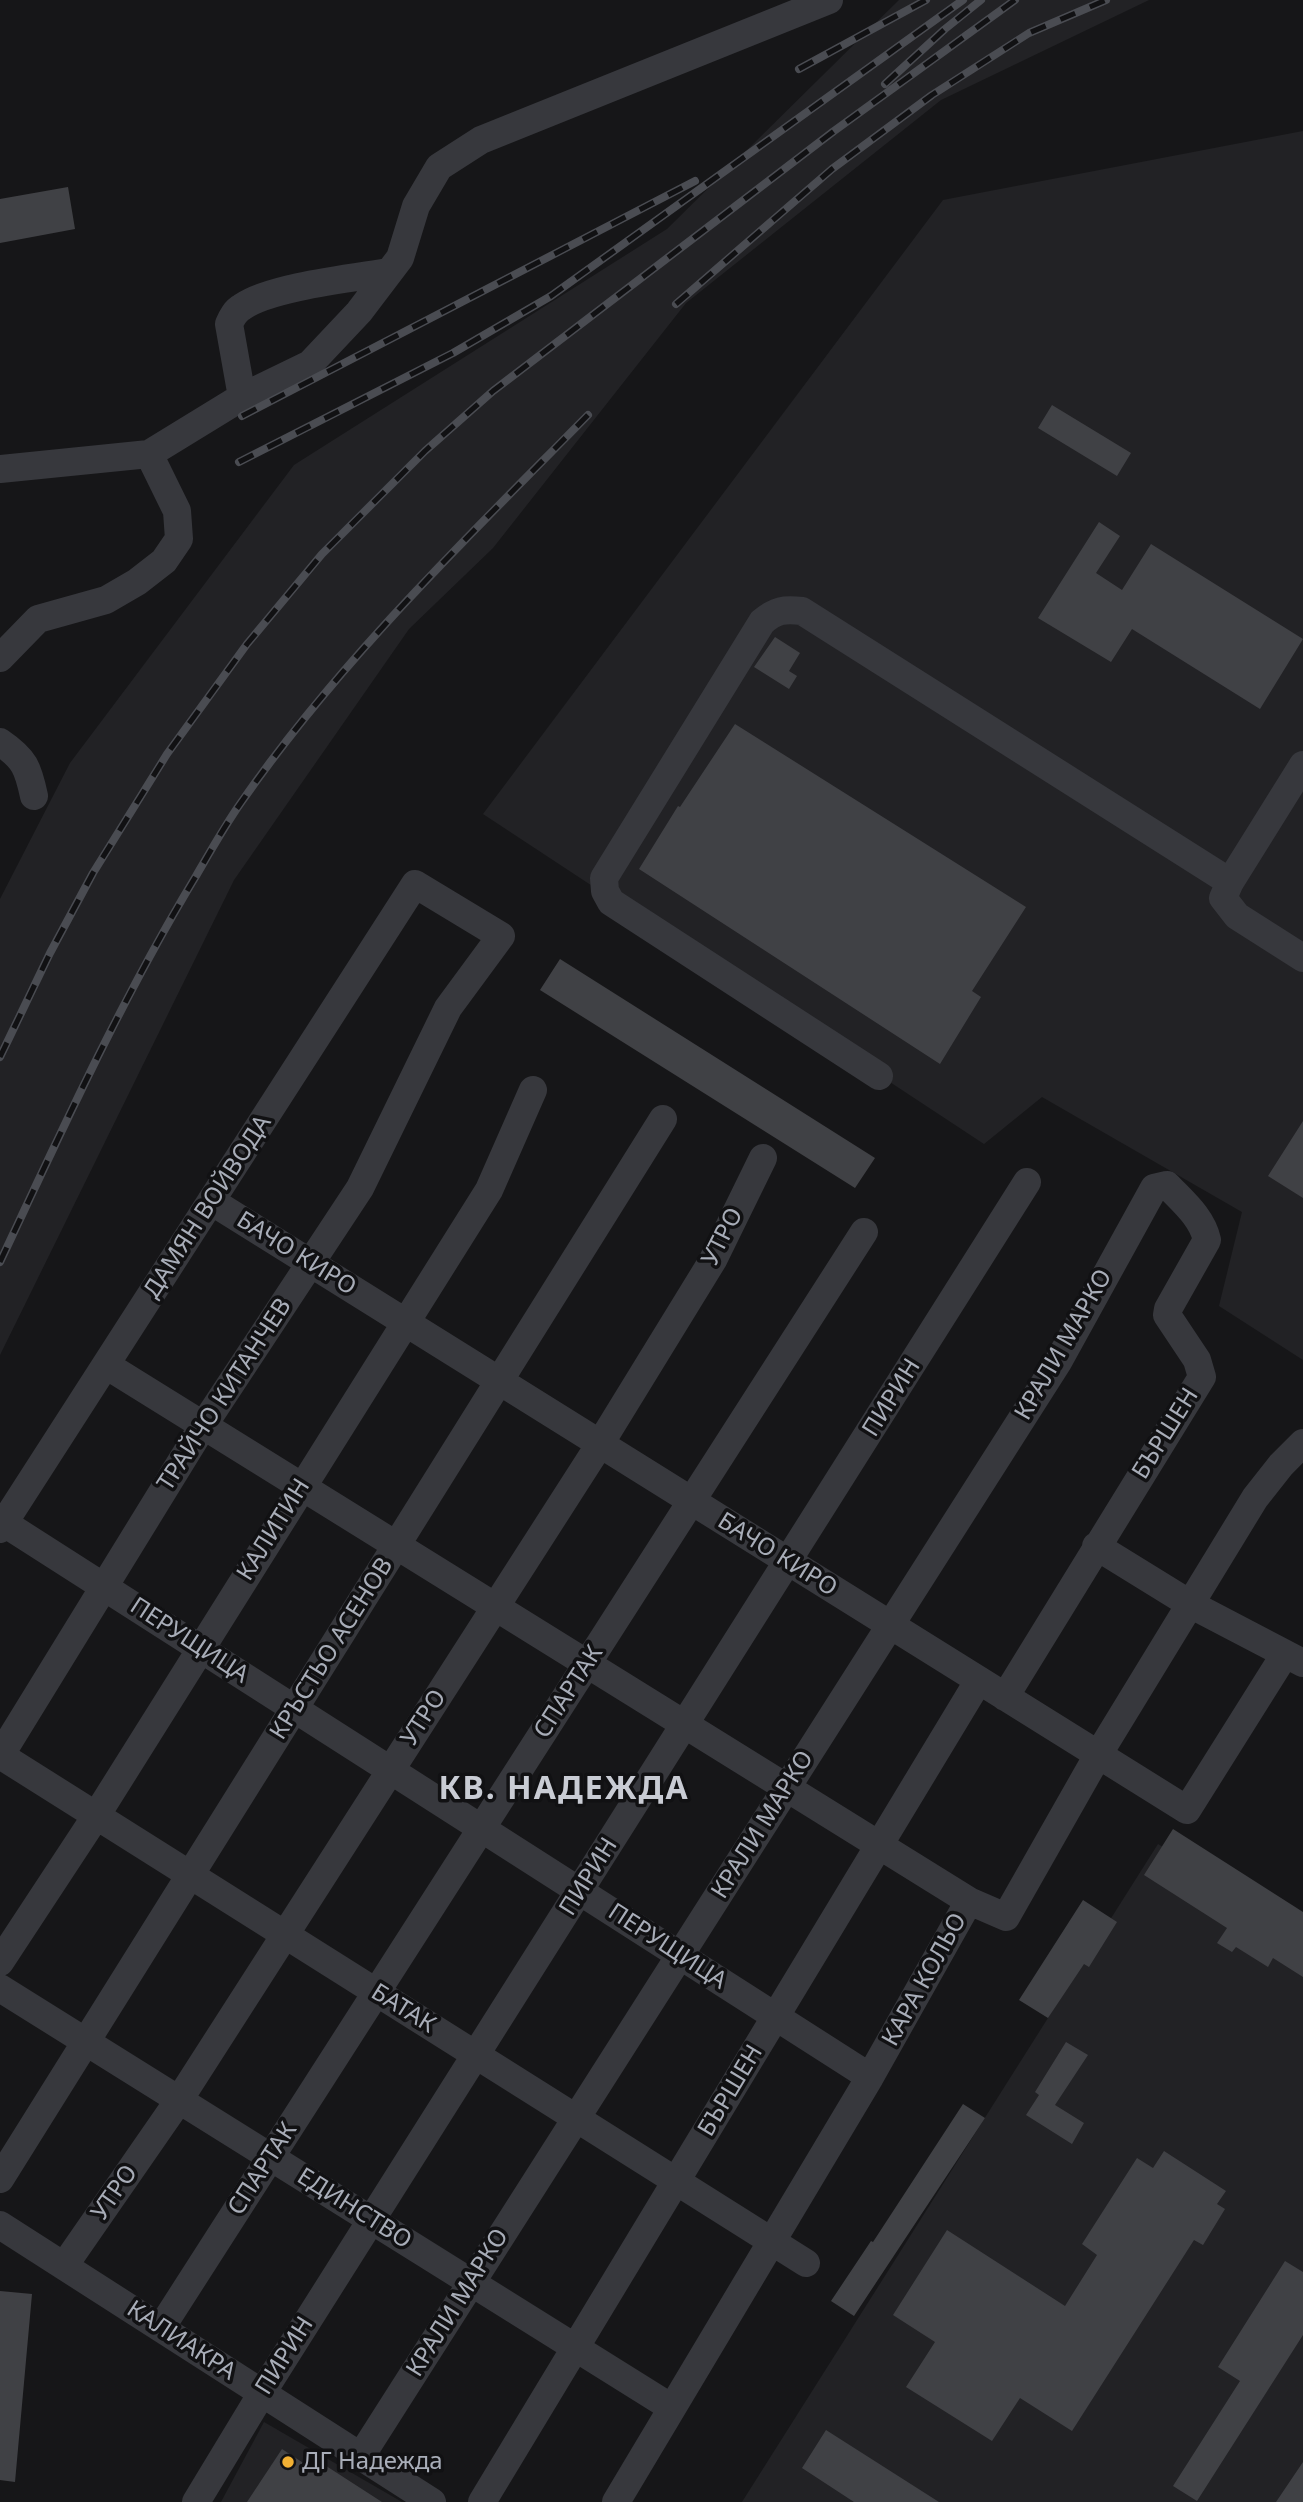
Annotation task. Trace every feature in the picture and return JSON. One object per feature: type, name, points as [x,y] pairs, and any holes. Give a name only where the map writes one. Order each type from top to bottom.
[{"type":"street","points":[[0,469],[149,454],[242,397],[310,364],[359,312],[400,258],[416,206],[439,167],[481,140],[829,0]]},
{"type":"street","points":[[242,397],[229,324],[233,315],[242,307],[257,299],[315,284],[389,272]]},
{"type":"street","points":[[0,657],[38,619],[106,600],[138,582],[164,561],[179,539],[177,511],[149,454]]},
{"type":"street","points":[[879,1076],[611,902],[605,891],[604,878],[762,622],[774,612],[785,609],[802,611],[1230,882]]},
{"type":"street","points":[[0,742],[16,752],[29,769],[34,796]]},
{"type":"street","points":[[1303,765],[1230,882],[1223,898],[1237,916],[1303,958]]},
{"type":"street","name":"ДАМЯН ВОЙВОДА","points":[[2,1526],[415,884]]},
{"type":"street","name":"ТРАЙЧО КИТАНЧЕВ","points":[[0,1755],[203,1426],[360,1188],[448,1008],[500,936],[415,884]]},
{"type":"street","name":"КАЛИТИН","points":[[0,1962],[96,1816],[489,1189],[533,1090]]},
{"type":"street","name":"КРЪСТЬО АСЕНОВ","points":[[0,2179],[663,1119]]},
{"type":"street","name":"УТРО","points":[[64,2266],[179,2100],[600,1444],[713,1260],[763,1158]]},
{"type":"street","name":"ПИРИН","points":[[196,2502],[262,2393],[1027,1182]]},
{"type":"street","name":"БЪРШЕН","points":[[1005,1697],[1202,1377],[1197,1360],[1167,1315],[1207,1240],[1205,1229],[1167,1185],[1154,1188]]},
{"type":"street","name":"КРАЛИ МАРКО","points":[[361,2456],[1058,1362],[1154,1188]]},
{"type":"street","name":"БАЧО КИРО","points":[[211,1201],[1187,1810],[1294,1658]]},
{"type":"street","name":"СПАРТАК","points":[[161,2328],[864,1232]]},
{"type":"street","points":[[106,1365],[969,1901]]},
{"type":"street","name":"КАРА КОЛЬО","points":[[616,2502],[870,2077],[969,1901],[1006,1917],[1098,1755],[1255,1498],[1281,1465],[1303,1443]]},
{"type":"street","name":"ПЕРУЩИЦА","points":[[2,1526],[201,1648],[870,2077]]},
{"type":"street","points":[[1096,1546],[1190,1604],[1294,1658]]},
{"type":"street","name":"БЪРШЕН","points":[[482,2502],[979,1680]]},
{"type":"street","name":"БАТАК","points":[[0,1755],[806,2263]]},
{"type":"street","name":"ЕДИНСТВО","points":[[0,1988],[672,2408]]},
{"type":"street","name":"КАЛИАКРА","points":[[0,2225],[432,2502]]},
{"type":"shaded area","points":[[899,0],[1149,0],[941,100],[686,303],[493,548],[409,629],[234,880],[0,1355],[0,899],[70,763],[294,465],[667,229]]},
{"type":"shaded area","points":[[1303,131],[1303,1360],[1219,1306],[1242,1212],[1042,1097],[984,1144],[483,814],[943,200]]},
{"type":"shaded area","points":[[1158,1844],[1303,1932],[1303,2502],[742,2502]]},
{"type":"shaded area","name":"ДГ Надежда","points":[[264,2422],[402,2502],[221,2502]]},
{"type":"building","points":[[68,187],[75,229],[0,243],[0,199]]},
{"type":"building","points":[[1052,405],[1131,453],[1117,476],[1038,428]]},
{"type":"building","points":[[1099,522],[1120,536],[1096,573],[1122,590],[1151,544],[1303,639],[1260,709],[1132,629],[1111,662],[1038,618]]},
{"type":"building","points":[[775,637],[800,653],[789,671],[797,676],[789,689],[754,667]]},
{"type":"building","points":[[735,724],[1026,907],[972,991],[981,997],[940,1064],[639,869],[678,806],[680,807]]},
{"type":"building","points":[[560,959],[875,1158],[855,1188],[540,990]]},
{"type":"building","points":[[1303,1121],[1303,1198],[1268,1176]]},
{"type":"building","points":[[1173,1829],[1303,1912],[1303,1977],[1273,1958],[1268,1967],[1236,1947],[1232,1952],[1217,1943],[1227,1928],[1144,1875]]},
{"type":"building","points":[[1083,1900],[1117,1922],[1089,1967],[1084,1964],[1048,2018],[1019,2000]]},
{"type":"building","points":[[1066,2042],[1088,2055],[1055,2105],[1084,2123],[1072,2144],[1026,2115],[1039,2095],[1035,2092]]},
{"type":"building","points":[[963,2104],[985,2118],[854,2316],[831,2301]]},
{"type":"building","points":[[1164,2151],[1226,2191],[1217,2204],[1225,2209],[1203,2245],[1194,2240],[1072,2431],[1020,2398],[992,2441],[906,2387],[935,2342],[893,2315],[947,2230],[1065,2306],[1097,2255],[1082,2244],[1137,2158],[1153,2168]]},
{"type":"building","points":[[1285,2261],[1303,2272],[1303,2335],[1197,2501],[1173,2486],[1240,2381],[1218,2367]]},
{"type":"building","points":[[0,2291],[32,2294],[15,2482],[0,2480]]},
{"type":"building","points":[[826,2430],[939,2502],[854,2502],[802,2468]]},
{"type":"building","points":[[282,2449],[314,2470],[320,2462],[382,2502],[247,2502]]},
{"type":"building","points":[[1303,2462],[1303,2502],[1276,2502]]},
{"type":"railway","points":[[799,69],[926,0]]},
{"type":"railway","points":[[239,462],[453,353],[551,296],[963,0]]},
{"type":"railway","points":[[885,84],[981,0]]},
{"type":"railway","points":[[0,1057],[50,953],[93,873],[167,754],[247,644],[322,554],[425,451],[493,391],[834,131],[1015,0]]},
{"type":"railway","points":[[676,304],[832,169],[932,95],[1029,33],[1106,0]]},
{"type":"railway","points":[[242,416],[695,181]]},
{"type":"railway","points":[[0,1262],[69,1115],[142,970],[240,804],[319,700],[362,650],[588,415]]},
{"type":"place","name":"ДГ Надежда","points":[[288,2462]]},
{"type":"district","name":"КВ. НАДЕЖДА","points":[[564,1790]]}]
